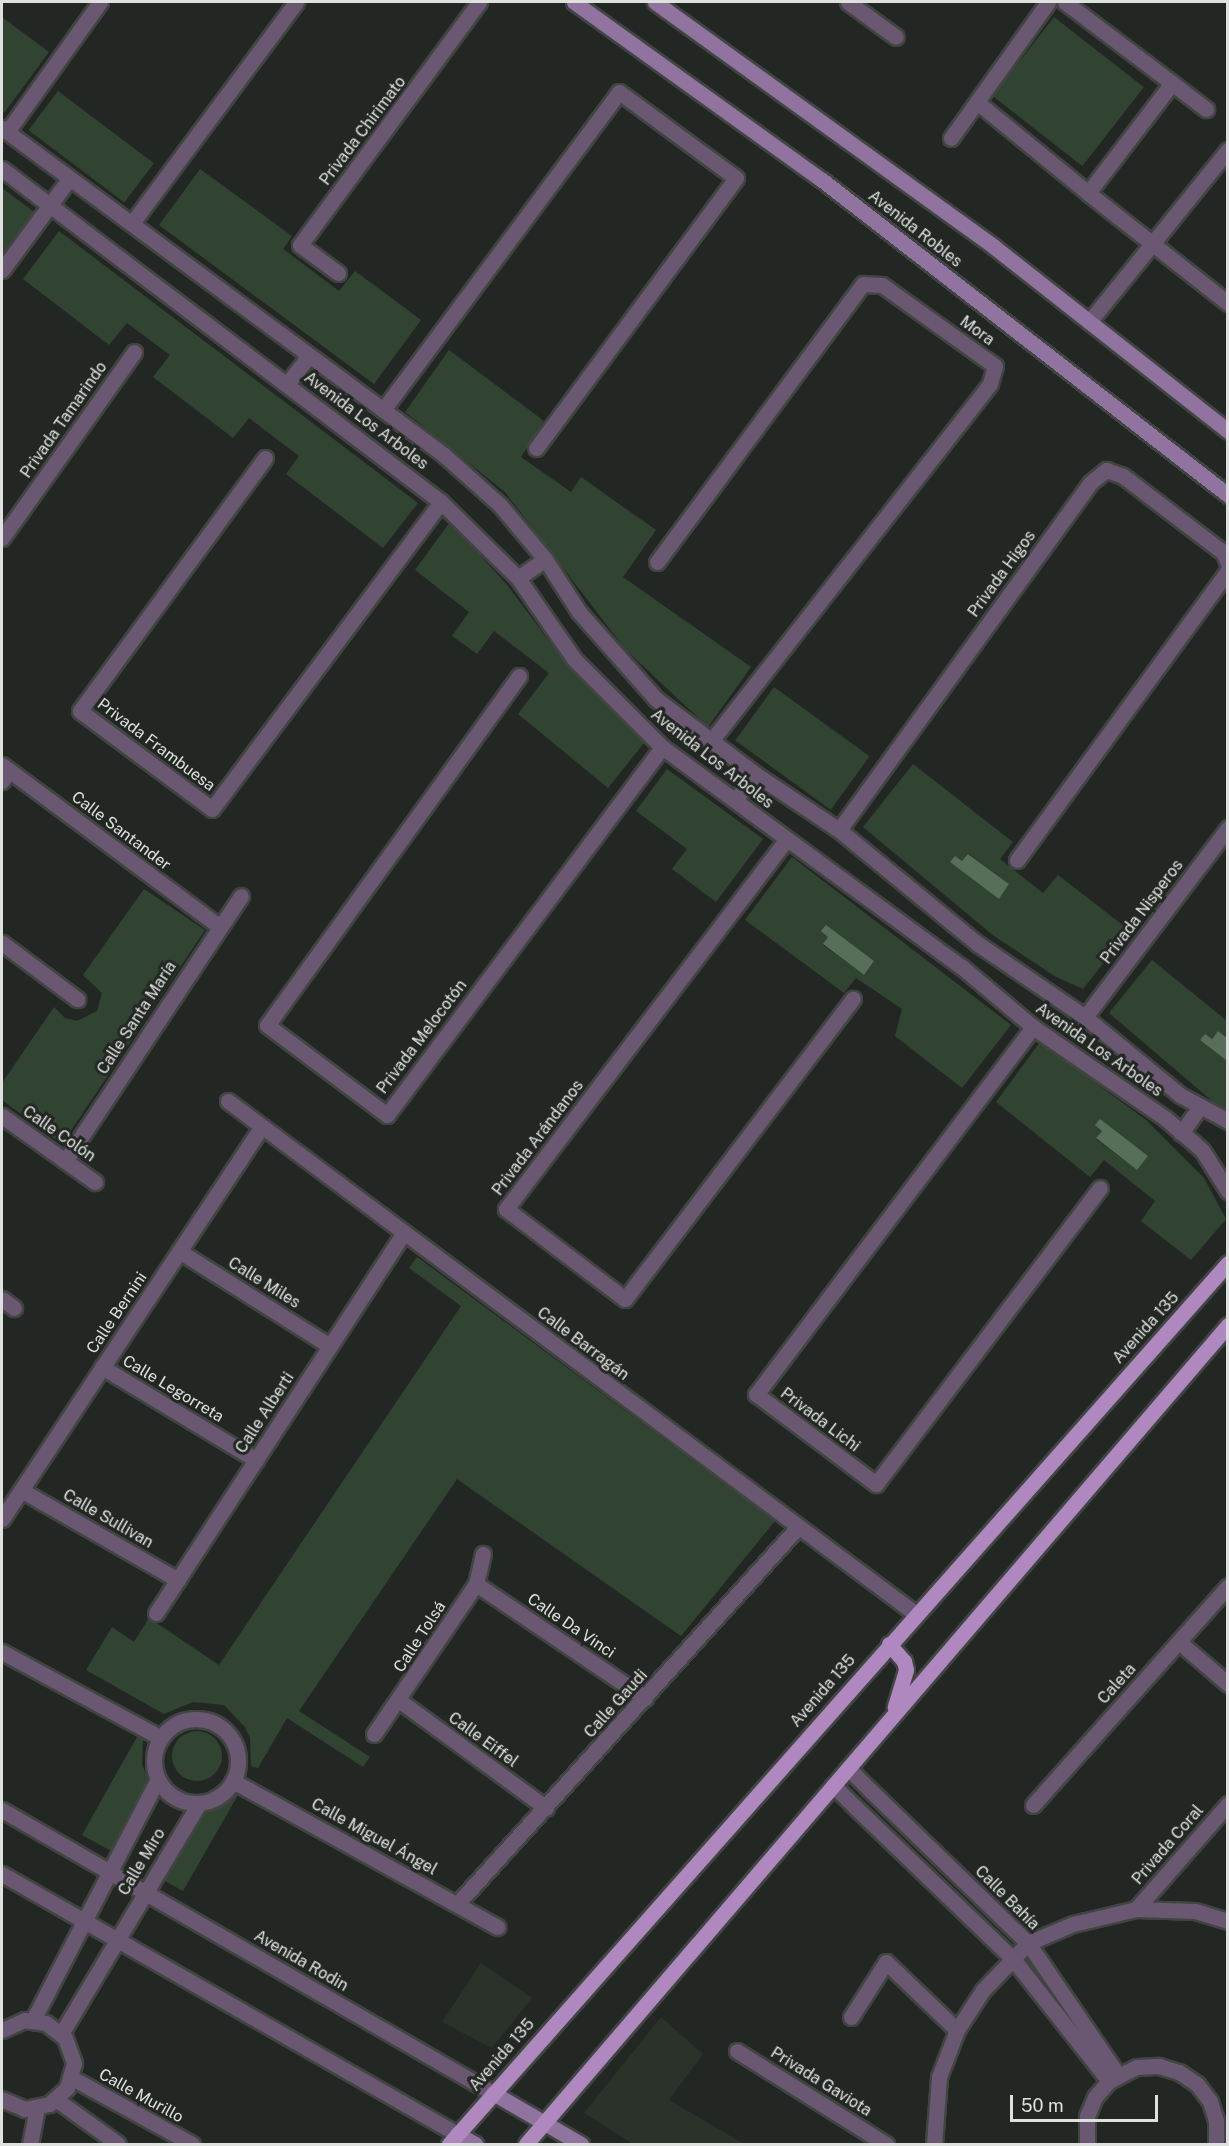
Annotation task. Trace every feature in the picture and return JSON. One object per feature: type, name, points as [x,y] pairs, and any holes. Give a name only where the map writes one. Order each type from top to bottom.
[{"type":"main road","name":"Avenida Robles","points":[[574,2],[822,180],[1227,495]]},
{"type":"main road","name":"Avenida Robles","points":[[655,2],[993,246],[1227,431]]},
{"type":"main road","name":"Avenida 135","points":[[453,2139],[1227,1263]]},
{"type":"main road","points":[[526,2145],[1227,1325]]},
{"type":"main road","points":[[889,1644],[904,1661],[906,1670],[892,1716]]},
{"type":"main road","name":"Avenida Rodin","points":[[493,2093],[581,2145]]},
{"type":"main road","points":[[453,2139],[475,2145]]},
{"type":"street","points":[[4,130],[99,2]]},
{"type":"street","points":[[132,223],[296,2]]},
{"type":"street","name":"Privada Chirimato","points":[[338,273],[300,245],[479,2]]},
{"type":"street","points":[[848,2],[896,38]]},
{"type":"street","points":[[951,138],[1048,2]]},
{"type":"street","points":[[1065,2],[1206,109]]},
{"type":"street","points":[[1088,193],[1172,83]]},
{"type":"street","points":[[383,410],[619,92],[736,178],[536,448]]},
{"type":"street","points":[[977,102],[1150,245],[1227,303]]},
{"type":"street","name":"Avenida Los Arboles","points":[[4,130],[132,223],[308,357],[444,455],[500,505],[545,559],[579,612],[613,654],[656,699],[755,774],[839,830],[978,944],[1085,1017],[1199,1108],[1227,1121]]},
{"type":"street","points":[[1089,322],[1227,150]]},
{"type":"street","name":"Avenida Los Arboles","points":[[2,169],[441,502],[518,578],[574,659],[662,747],[962,967],[1033,1027],[1181,1133],[1202,1150],[1227,1191]]},
{"type":"street","points":[[2,270],[69,179]]},
{"type":"street","name":"Mora","points":[[657,562],[863,284],[882,285],[995,366],[990,384],[712,740]]},
{"type":"street","name":"Privada Tamarindo","points":[[2,538],[134,352]]},
{"type":"street","points":[[287,384],[308,357]]},
{"type":"street","name":"Privada Frambuesa","points":[[265,458],[80,711],[212,809],[441,502]]},
{"type":"street","name":"Privada Higos","points":[[839,830],[1090,483],[1106,470],[1124,476],[1224,554],[1227,564]]},
{"type":"street","points":[[518,578],[545,559]]},
{"type":"street","points":[[1017,860],[1227,571]]},
{"type":"street","name":"Privada Melocotón","points":[[519,676],[267,1025],[387,1115],[662,747]]},
{"type":"street","name":"Calle Santander","points":[[4,772],[219,926]]},
{"type":"street","points":[[735,800],[755,774]]},
{"type":"street","name":"Privada Nisperos","points":[[1085,1017],[1227,828]]},
{"type":"street","name":"Privada Arándanos","points":[[786,840],[506,1209],[625,1299],[854,999]]},
{"type":"street","name":"Calle Santa María","points":[[65,1161],[241,896]]},
{"type":"street","points":[[2,943],[77,999]]},
{"type":"street","points":[[962,967],[978,944]]},
{"type":"street","name":"Privada Lichi","points":[[1033,1027],[756,1394],[876,1484],[1100,1188]]},
{"type":"street","name":"Calle Barragán","points":[[228,1101],[916,1614]]},
{"type":"street","points":[[1181,1133],[1199,1108]]},
{"type":"street","name":"Calle Colón","points":[[2,1116],[95,1182]]},
{"type":"street","name":"Calle Bernini","points":[[2,1519],[262,1126]]},
{"type":"street","name":"Calle Alberti","points":[[156,1613],[405,1233]]},
{"type":"street","name":"Calle Miles","points":[[179,1251],[330,1346]]},
{"type":"street","name":"Calle Legorreta","points":[[102,1367],[256,1460]]},
{"type":"street","name":"Calle Sullivan","points":[[21,1490],[178,1580]]},
{"type":"street","name":"Calle Gaudi","points":[[458,1903],[798,1527]]},
{"type":"street","name":"Calle Tolsá","points":[[374,1734],[400,1701],[476,1584],[483,1554]]},
{"type":"street","name":"Calle Da Vinci","points":[[476,1584],[645,1698]]},
{"type":"street","name":"Caleta","points":[[1033,1805],[1227,1586]]},
{"type":"street","points":[[1179,1642],[1227,1684]]},
{"type":"street","points":[[2,1652],[161,1738]]},
{"type":"street","name":"Calle Eiffel","points":[[400,1701],[546,1808]]},
{"type":"street","points":[[183,1721],[211,1722],[223,1729],[235,1746],[238,1767],[233,1781],[219,1796],[199,1803],[176,1796],[158,1779],[154,1766],[161,1738],[183,1721]]},
{"type":"street","name":"Calle Bahía","points":[[848,1768],[1028,1943],[1113,2078]]},
{"type":"street","name":"Calle Miro","points":[[33,2020],[158,1779]]},
{"type":"street","name":"Calle Miguel Ángel","points":[[233,1781],[458,1903],[497,1927]]},
{"type":"street","points":[[833,1785],[1013,1959],[1113,2078]]},
{"type":"street","name":"Calle Miro","points":[[62,2034],[199,1803]]},
{"type":"street","name":"Privada Coral","points":[[1136,1909],[1227,1804]]},
{"type":"street","name":"Avenida Rodin","points":[[2,1810],[493,2093]]},
{"type":"street","points":[[2,1874],[453,2139]]},
{"type":"street","points":[[934,2145],[933,2126],[939,2077],[957,2030],[983,1990],[1028,1943],[1073,1924],[1136,1909],[1195,1911],[1227,1921]]},
{"type":"street","points":[[851,2017],[886,1962],[957,2030]]},
{"type":"street","points":[[2,2030],[15,2023],[33,2020],[50,2025],[62,2034],[73,2057],[72,2078],[57,2100],[37,2108],[17,2107],[2,2099]]},
{"type":"street","name":"Privada Gaviota","points":[[737,2051],[886,2145]]},
{"type":"street","points":[[1087,2145],[1087,2116],[1095,2097],[1113,2078],[1137,2067],[1159,2066],[1179,2072],[1197,2084],[1209,2101],[1216,2121],[1216,2145]]},
{"type":"street","name":"Calle Murillo","points":[[72,2078],[192,2145]]},
{"type":"street","points":[[57,2100],[118,2145]]},
{"type":"street","points":[[30,2145],[37,2108]]},
{"type":"shaded area","points":[[2,17],[49,52],[4,113],[2,111]]},
{"type":"shaded area","points":[[1054,17],[1144,87],[1082,166],[992,96]]},
{"type":"shaded area","points":[[58,91],[154,163],[124,202],[29,130]]},
{"type":"shaded area","points":[[200,169],[292,236],[283,249],[339,291],[355,271],[421,320],[374,384],[159,225]]},
{"type":"shaded area","points":[[2,188],[34,212],[2,256]]},
{"type":"shaded area","points":[[59,231],[418,503],[383,548],[286,474],[299,456],[249,418],[233,438],[153,377],[170,355],[127,323],[109,345],[23,279]]},
{"type":"shaded area","points":[[449,350],[544,421],[521,457],[571,492],[581,477],[656,530],[623,577],[751,667],[708,727],[625,649],[505,492],[405,412]]},
{"type":"shaded area","points":[[450,522],[508,586],[570,669],[644,743],[608,788],[518,714],[549,673],[494,631],[477,654],[452,636],[469,612],[415,570]]},
{"type":"shaded area","points":[[774,687],[869,756],[831,810],[735,740]]},
{"type":"shaded area","points":[[913,764],[1013,842],[1000,859],[1043,893],[1058,875],[1129,930],[1083,989],[1056,977],[994,936],[863,827]],"holes":[[[969,854],[1009,884],[999,899],[955,856],[962,861]]]},
{"type":"shaded area","points":[[667,769],[763,839],[716,902],[672,869],[687,849],[636,811]]},
{"type":"shaded area","points":[[968,854],[1009,884],[999,899],[950,862],[955,856],[962,861]]},
{"type":"shaded area","points":[[792,857],[1011,1025],[962,1088],[895,1036],[902,1009],[856,978],[844,993],[745,920]],"holes":[[[828,937],[874,961],[864,975],[823,945]]]},
{"type":"shaded area","points":[[144,889],[205,930],[62,1144],[2,1100],[2,1083],[54,1007],[65,1018],[77,1021],[97,1011],[102,993],[83,975]]},
{"type":"shaded area","points":[[826,925],[874,961],[864,975],[823,944],[828,937],[821,931]]},
{"type":"shaded area","points":[[1152,960],[1227,1021],[1227,1038],[1218,1031],[1212,1039],[1200,1040],[1227,1061],[1227,1109],[1218,1106],[1109,1013]]},
{"type":"shaded area","points":[[1218,1031],[1227,1038],[1227,1061],[1200,1040],[1205,1034],[1212,1039]]},
{"type":"shaded area","points":[[1040,1042],[1146,1120],[1204,1178],[1226,1219],[1191,1260],[1141,1221],[1155,1201],[1104,1160],[1090,1177],[996,1102]],"holes":[[[1102,1131],[1148,1156],[1137,1170],[1096,1139]]]},
{"type":"shaded area","points":[[1100,1119],[1148,1156],[1137,1170],[1096,1138],[1102,1131],[1095,1125]]},
{"type":"shaded area","points":[[417,1257],[775,1521],[681,1636],[457,1479],[299,1711],[370,1757],[363,1767],[287,1718],[258,1768],[251,1766],[250,1738],[245,1727],[224,1705],[193,1702],[164,1714],[86,1670],[112,1627],[134,1642],[149,1618],[219,1665],[461,1306],[409,1268]]},
{"type":"shaded area","points":[[202,1731],[215,1738],[221,1746],[221,1766],[215,1774],[207,1780],[192,1781],[179,1774],[173,1766],[172,1751],[179,1738],[187,1732]]},
{"type":"shaded area","points":[[138,1735],[143,1738],[142,1765],[150,1781],[111,1851],[82,1835]]},
{"type":"shaded area","points":[[235,1794],[238,1795],[183,1891],[163,1880],[201,1811],[223,1803]]},
{"type":"shaded area","points":[[481,1963],[532,1998],[492,2048],[442,2022]]},
{"type":"shaded area","points":[[661,2017],[703,2054],[669,2100],[744,2144],[633,2144],[584,2113]]}]
